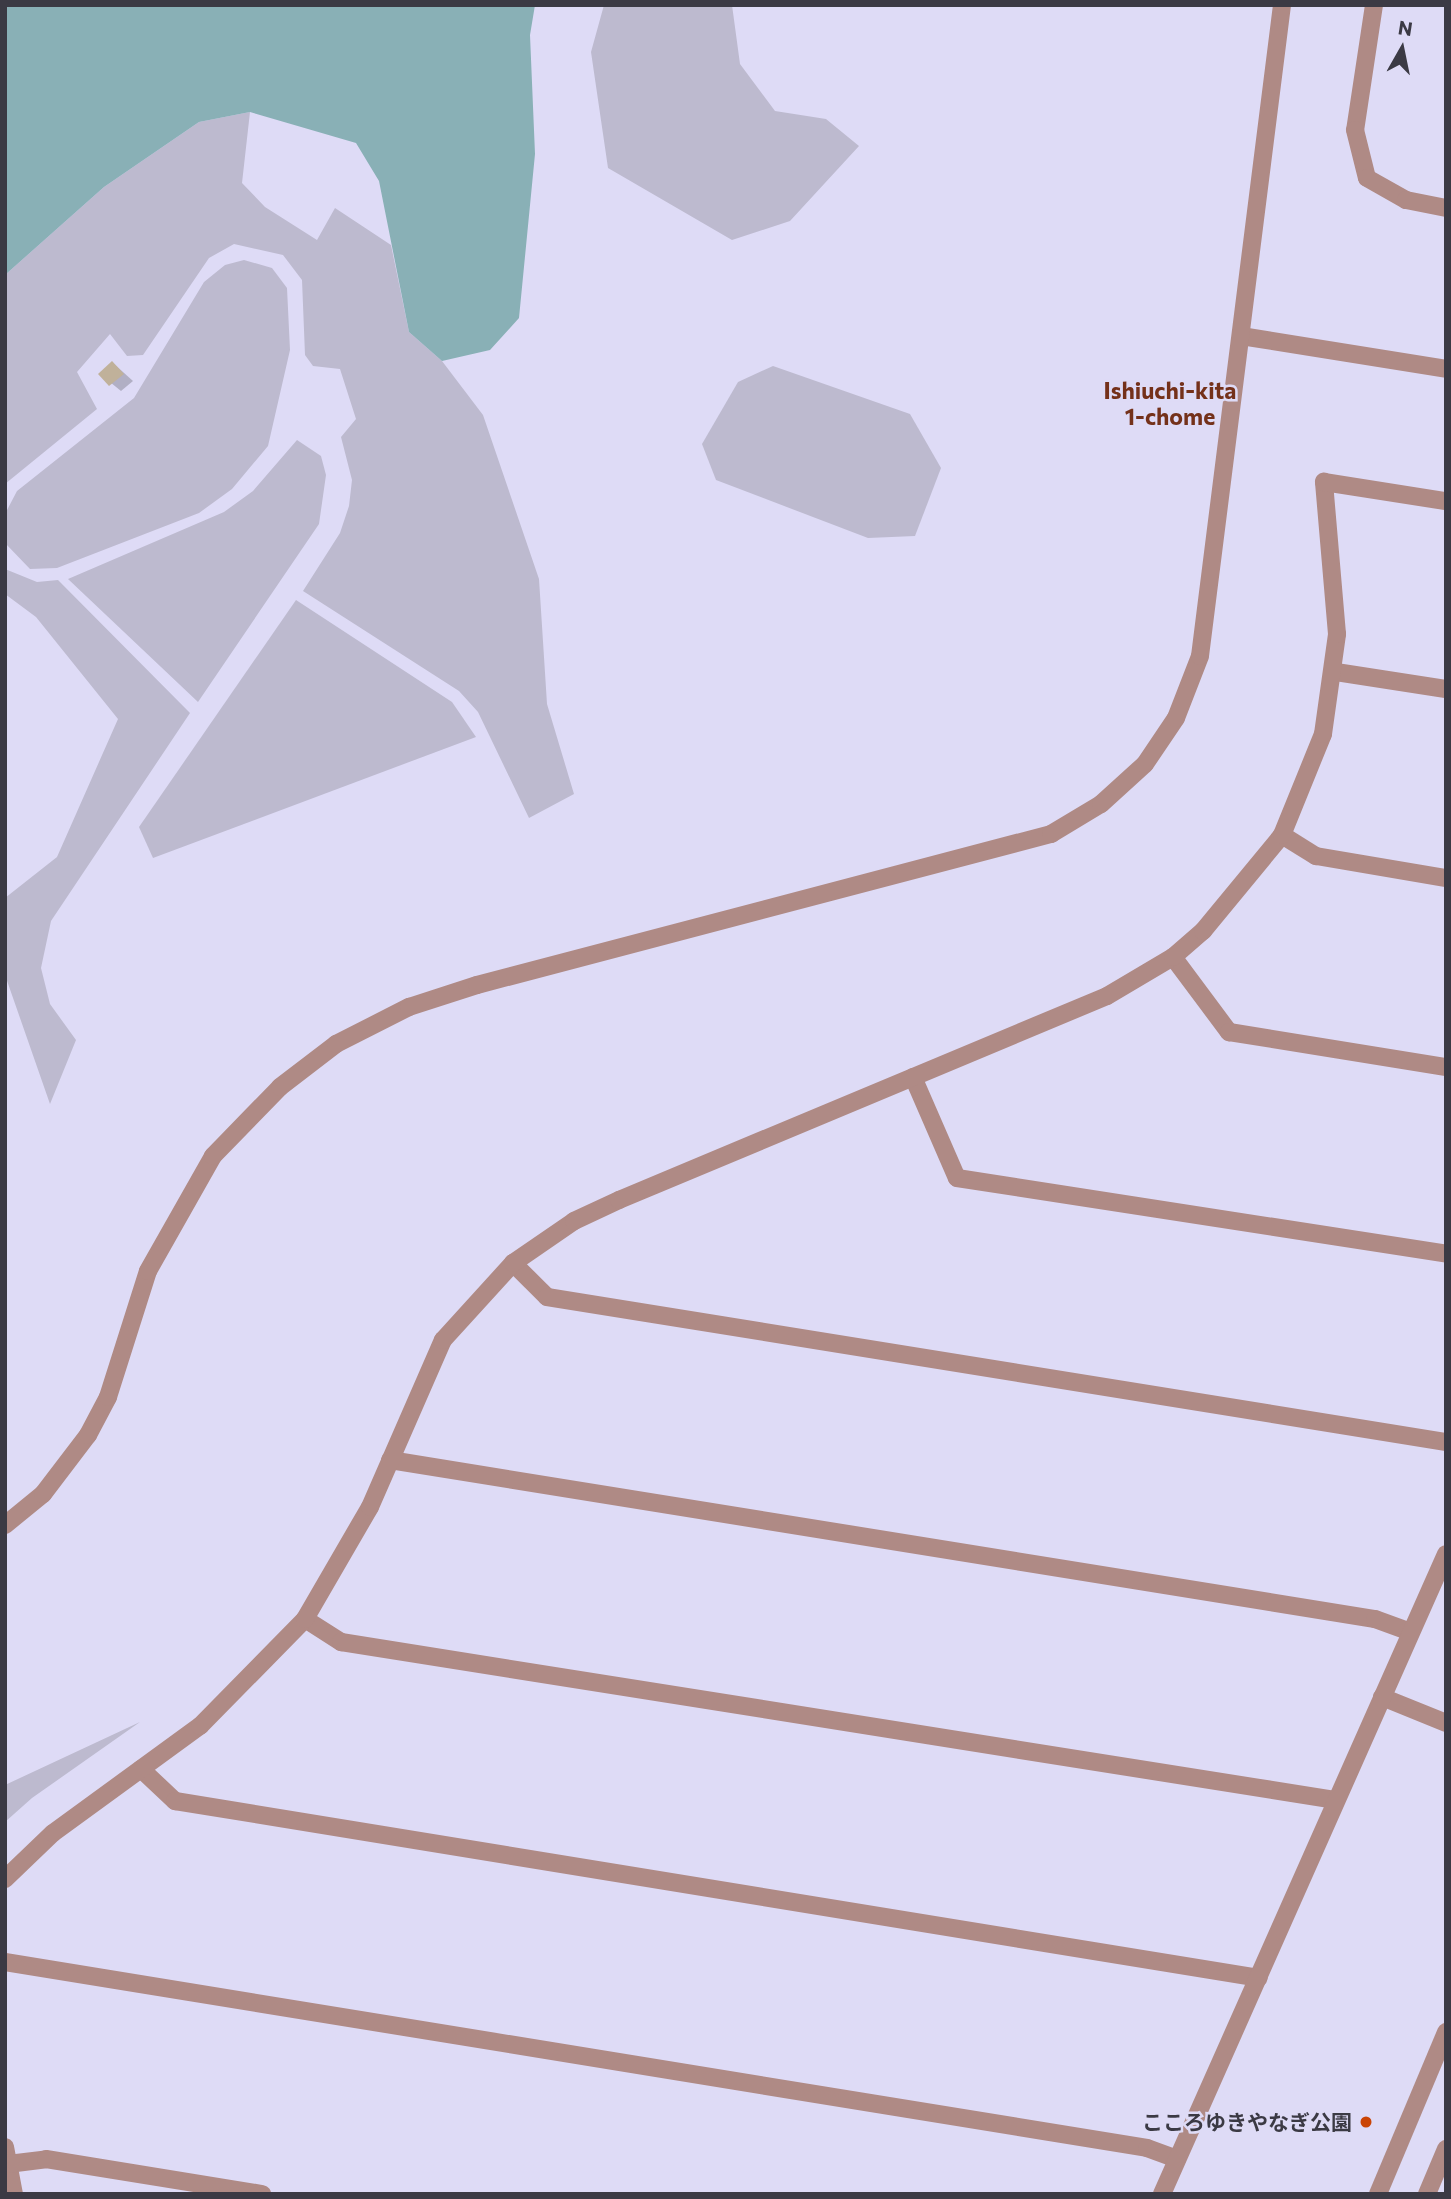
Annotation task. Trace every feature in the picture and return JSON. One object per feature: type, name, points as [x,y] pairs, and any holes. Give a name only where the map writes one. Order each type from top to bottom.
[{"type":"street","points":[[5,1525],[43,1494],[88,1435],[108,1397],[148,1271],[213,1156],[280,1087],[336,1044],[409,1007],[477,985],[1024,844],[1076,822],[1125,785],[1176,718],[1200,656],[1282,5]]},
{"type":"street","points":[[1374,5],[1355,130],[1367,178],[1406,200],[1446,208]]},
{"type":"street","points":[[1241,336],[1446,369]]},
{"type":"street","points":[[5,1879],[22,1857],[141,1769],[240,1690],[305,1619],[346,1553],[443,1340],[513,1263],[574,1221],[1107,996],[1173,957],[1234,901],[1282,835],[1324,734],[1336,672],[1324,482],[1446,501]]},
{"type":"street","points":[[1336,672],[1446,689]]},
{"type":"street","points":[[1282,835],[1316,856],[1446,878]]},
{"type":"street","points":[[1173,957],[1229,1032],[1446,1067]]},
{"type":"street","points":[[914,1077],[957,1178],[1446,1254]]},
{"type":"street","points":[[513,1263],[547,1297],[1446,1442]]},
{"type":"street","points":[[390,1460],[1375,1619],[1412,1632]]},
{"type":"street","points":[[1162,2194],[1446,1554]]},
{"type":"street","points":[[305,1619],[341,1642],[1335,1800]]},
{"type":"street","points":[[1382,1697],[1446,1723]]},
{"type":"street","points":[[141,1769],[175,1801],[1259,1978]]},
{"type":"street","points":[[5,1962],[1147,2148],[1177,2159]]},
{"type":"street","points":[[1378,2194],[1446,2032]]},
{"type":"street","points":[[1427,2194],[1446,2149]]},
{"type":"street","points":[[14,2194],[7,2156],[46,2159],[262,2194]]},
{"type":"shaded area","points":[[5,5],[535,5],[530,35],[535,154],[519,318],[490,350],[442,361],[409,332],[379,181],[356,143],[250,112],[199,122],[104,187],[5,275]]},
{"type":"shaded area","points":[[604,5],[732,5],[740,64],[775,111],[826,119],[859,146],[790,221],[732,240],[608,168],[591,52]]},
{"type":"shaded area","points":[[250,112],[242,183],[265,207],[317,240],[335,208],[391,245],[409,332],[442,361],[483,415],[539,579],[547,704],[574,794],[529,818],[478,712],[459,691],[303,591],[340,533],[349,506],[352,480],[341,437],[356,419],[340,369],[313,366],[305,355],[302,280],[283,255],[234,244],[209,258],[143,355],[127,356],[110,334],[77,372],[97,409],[5,484],[5,275],[104,187],[199,122]]},
{"type":"shaded area","points":[[244,260],[272,268],[287,288],[290,350],[268,446],[232,489],[199,513],[57,568],[30,569],[5,543],[6,512],[17,491],[134,398],[204,282],[225,265]]},
{"type":"shaded area","points":[[773,366],[910,414],[941,468],[915,536],[868,538],[716,480],[702,444],[738,382]]},
{"type":"shaded area","points":[[297,440],[321,456],[326,475],[319,524],[198,702],[68,579],[224,512],[253,491]]},
{"type":"shaded area","points":[[5,569],[37,582],[58,580],[190,713],[51,921],[41,968],[50,1004],[76,1040],[50,1104],[5,975],[5,898],[57,857],[118,719],[36,617],[5,594]]},
{"type":"shaded area","points":[[296,600],[452,702],[476,737],[153,858],[139,827]]},
{"type":"shaded area","points":[[140,1722],[32,1798],[5,1822],[5,1785]]},
{"type":"building","points":[[112,361],[124,374],[109,386],[98,374]]},
{"type":"place","name":"こころゆきやなぎ公園","points":[[1366,2122]]},
{"type":"district","name":"Ishiuchi-kita 1-chome","points":[[1170,403]]}]
